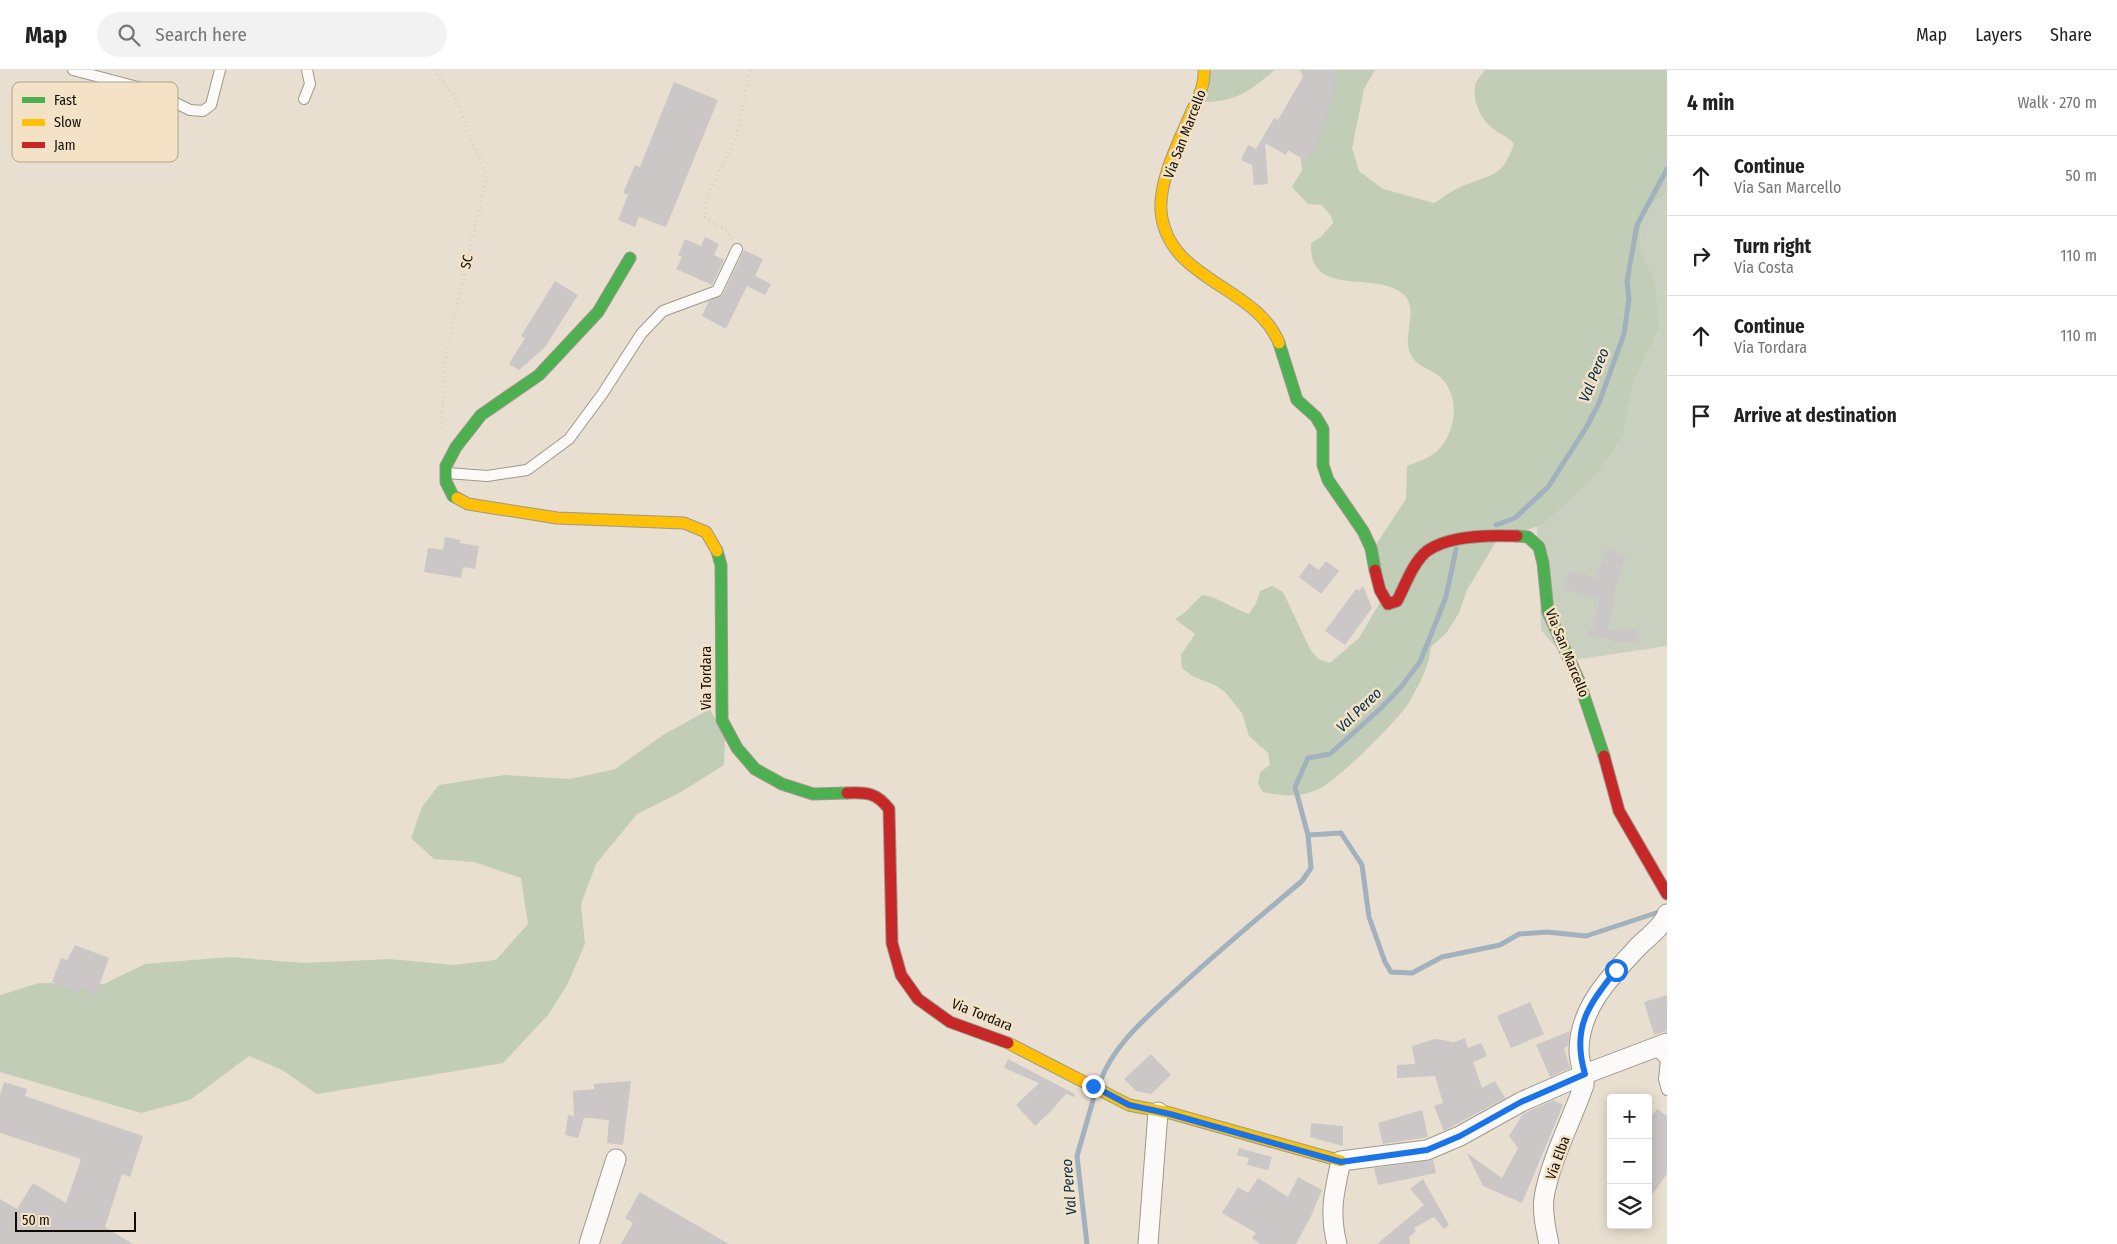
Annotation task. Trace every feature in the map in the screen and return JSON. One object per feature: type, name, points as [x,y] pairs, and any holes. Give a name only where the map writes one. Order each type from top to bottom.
[{"type":"street","name":"Via San Marcello","points":[[1204,70],[1206,82],[1168,173],[1161,210],[1168,239],[1186,265],[1248,305],[1271,326],[1279,343],[1297,401],[1316,417],[1324,429],[1323,469],[1333,490],[1368,542],[1380,594],[1388,604],[1397,601],[1418,561],[1427,550],[1452,541],[1486,535],[1528,537],[1539,547],[1544,563],[1548,612],[1582,689],[1599,738],[1619,811],[1667,894]]},
{"type":"street","points":[[446,470],[456,447],[481,415],[539,375],[598,312],[630,258]]},
{"type":"street","name":"Via Tordara","points":[[446,470],[446,482],[453,496],[468,504],[557,518],[684,523],[706,532],[716,548],[721,565],[722,720],[737,748],[755,769],[782,784],[814,794],[862,792],[880,797],[889,809],[892,943],[901,975],[918,1000],[950,1022],[1011,1044],[1129,1105],[1341,1162]]},
{"type":"street","points":[[1585,1074],[1579,1054],[1580,1036],[1589,1005],[1616,970],[1667,914]]},
{"type":"street","points":[[1336,1244],[1332,1222],[1333,1196],[1341,1162],[1427,1150],[1460,1136],[1521,1102],[1585,1074],[1661,1046]]},
{"type":"street","name":"Via Elba","points":[[1549,1244],[1545,1223],[1544,1199],[1551,1171],[1584,1085],[1585,1074]]},
{"type":"street","points":[[1148,1244],[1158,1112]]},
{"type":"street","points":[[589,1244],[616,1160]]},
{"type":"lane","points":[[74,70],[119,82]]},
{"type":"lane","points":[[178,104],[190,110],[203,111],[211,104],[220,70]]},
{"type":"lane","points":[[304,99],[310,84],[307,70]]},
{"type":"lane","points":[[446,470],[487,476],[527,470],[570,439],[604,392],[641,334],[663,311],[717,291],[737,249]]},
{"type":"lane","points":[[1661,1046],[1666,1060],[1664,1079],[1667,1090]]},
{"type":"path","name":"SC","points":[[434,70],[458,102],[467,130],[488,177],[445,357],[441,441],[446,470]]},
{"type":"path","points":[[737,249],[726,230],[704,217],[708,194],[736,138],[750,70]]},
{"type":"green space","points":[[1198,70],[1275,70],[1242,94],[1226,100],[1204,102]]},
{"type":"green space","points":[[1300,70],[1375,70],[1364,89],[1352,148],[1359,171],[1383,189],[1434,203],[1461,187],[1496,172],[1506,162],[1514,144],[1488,124],[1476,104],[1475,84],[1485,70],[1667,70],[1667,193],[1651,204],[1641,224],[1640,247],[1655,283],[1660,327],[1633,383],[1623,436],[1594,478],[1544,524],[1497,540],[1467,590],[1459,613],[1447,632],[1431,647],[1419,684],[1408,704],[1366,750],[1340,774],[1319,789],[1298,795],[1277,795],[1263,792],[1258,784],[1260,772],[1270,765],[1268,753],[1249,736],[1242,713],[1225,692],[1215,685],[1192,676],[1182,668],[1181,655],[1195,634],[1175,619],[1203,595],[1249,614],[1256,603],[1260,591],[1272,586],[1283,592],[1310,649],[1318,659],[1330,663],[1359,638],[1386,592],[1369,555],[1406,499],[1407,466],[1429,457],[1440,448],[1450,431],[1454,412],[1453,402],[1446,383],[1435,373],[1415,361],[1410,353],[1408,338],[1411,314],[1408,300],[1403,294],[1391,287],[1331,277],[1320,271],[1313,260],[1311,243],[1321,237],[1333,223],[1331,216],[1322,205],[1308,204],[1292,187],[1302,170],[1299,146],[1309,89]]},
{"type":"green space","points":[[1667,193],[1667,646],[1567,661],[1541,630],[1537,526],[1544,524],[1594,478],[1623,436],[1633,383],[1660,327],[1655,283],[1640,247],[1641,224],[1651,204]]},
{"type":"green space","points":[[710,709],[725,738],[724,765],[681,792],[637,814],[596,864],[581,904],[585,944],[567,985],[548,1015],[503,1063],[317,1094],[282,1070],[249,1056],[190,1100],[141,1113],[0,1072],[0,995],[39,983],[104,984],[145,964],[230,957],[304,963],[390,959],[453,965],[496,960],[528,924],[521,878],[474,862],[434,859],[411,838],[422,807],[439,785],[504,775],[570,779],[615,769],[663,735]]},
{"type":"building","points":[[1307,70],[1337,70],[1332,99],[1319,139],[1306,161],[1288,150],[1286,155],[1265,143],[1268,184],[1254,185],[1252,165],[1241,160],[1248,145],[1256,149],[1274,118],[1278,120]]},
{"type":"building","points":[[674,82],[718,100],[666,227],[639,217],[635,227],[618,220],[628,195],[623,193],[635,165],[640,167]]},
{"type":"building","points":[[705,237],[719,244],[714,255],[724,260],[712,285],[676,269],[682,257],[678,255],[685,239],[701,246]]},
{"type":"building","points":[[744,250],[763,259],[755,276],[771,284],[765,295],[747,286],[726,329],[702,316],[709,301],[723,294]]},
{"type":"building","points":[[555,281],[578,295],[545,347],[519,370],[509,364],[525,338],[521,336]]},
{"type":"building","points":[[445,537],[460,540],[460,543],[479,546],[475,569],[463,567],[461,578],[424,572],[428,548],[443,550]]},
{"type":"building","points":[[1607,547],[1626,557],[1616,586],[1609,630],[1638,628],[1640,641],[1625,643],[1587,635],[1587,631],[1593,631],[1599,599],[1564,589],[1569,570],[1595,578]]},
{"type":"building","points":[[1326,561],[1339,571],[1321,594],[1299,577],[1309,563],[1319,570]]},
{"type":"building","points":[[1363,586],[1372,608],[1345,645],[1325,631],[1356,589],[1359,591]]},
{"type":"building","points":[[75,945],[109,958],[96,995],[80,988],[78,993],[52,982],[61,958],[67,960]]},
{"type":"building","points":[[1667,995],[1667,1031],[1654,1035],[1644,1002]]},
{"type":"building","points":[[1530,1002],[1544,1034],[1511,1048],[1497,1016]]},
{"type":"building","points":[[1570,1031],[1568,1046],[1564,1048],[1570,1068],[1550,1077],[1536,1045]]},
{"type":"building","points":[[1465,1038],[1468,1048],[1481,1043],[1487,1056],[1473,1062],[1482,1088],[1495,1081],[1505,1098],[1444,1131],[1434,1106],[1443,1103],[1435,1076],[1397,1078],[1397,1065],[1415,1064],[1412,1046],[1435,1039],[1454,1042]]},
{"type":"building","points":[[1151,1054],[1171,1075],[1151,1094],[1136,1091],[1124,1079]]},
{"type":"building","points":[[1008,1059],[1075,1094],[1074,1097],[1066,1094],[1035,1126],[1016,1105],[1039,1083],[1004,1068]]},
{"type":"building","points":[[631,1081],[623,1145],[607,1143],[609,1120],[578,1117],[584,1118],[578,1138],[565,1135],[568,1115],[574,1116],[573,1091],[594,1089],[594,1084]]},
{"type":"building","points":[[4,1082],[27,1089],[25,1096],[143,1136],[130,1177],[122,1174],[105,1227],[133,1244],[0,1244],[0,1199],[17,1209],[33,1183],[66,1203],[81,1159],[0,1133],[0,1095]]},
{"type":"building","points":[[1553,1100],[1563,1105],[1522,1203],[1483,1186],[1467,1153],[1502,1178],[1518,1148],[1509,1136],[1523,1114]]},
{"type":"building","points":[[1657,1109],[1667,1116],[1667,1174],[1652,1195],[1652,1139],[1652,1116]]},
{"type":"building","points":[[1422,1110],[1428,1137],[1383,1144],[1378,1123]]},
{"type":"building","points":[[1311,1123],[1343,1126],[1343,1146],[1310,1137]]},
{"type":"building","points":[[1239,1148],[1272,1157],[1268,1170],[1247,1165],[1249,1158],[1237,1155]]},
{"type":"building","points":[[1433,1160],[1436,1173],[1378,1185],[1374,1168]]},
{"type":"building","points":[[1298,1177],[1322,1190],[1296,1244],[1260,1244],[1252,1238],[1256,1233],[1222,1213],[1238,1187],[1248,1193],[1258,1178],[1288,1197]]},
{"type":"building","points":[[1423,1179],[1449,1225],[1444,1229],[1434,1217],[1414,1228],[1416,1231],[1409,1237],[1410,1244],[1377,1244],[1424,1205],[1410,1189]]},
{"type":"building","points":[[640,1192],[729,1244],[621,1244],[633,1223],[625,1218]]},
{"type":"waterway","name":"Val Pereo","points":[[1496,525],[1515,518],[1548,487],[1586,428],[1599,403],[1624,334],[1629,299],[1627,281],[1637,225],[1667,169]]},
{"type":"waterway","name":"Val Pereo","points":[[1100,1082],[1113,1056],[1142,1021],[1206,963],[1302,881],[1311,868],[1308,835],[1295,787],[1308,758],[1330,754],[1381,708],[1401,687],[1420,662],[1446,597],[1456,549]]},
{"type":"waterway","points":[[1308,835],[1341,833],[1362,865],[1369,917],[1385,962],[1391,972],[1412,973],[1442,957],[1500,945],[1519,934],[1547,932],[1586,936],[1662,911]]},
{"type":"waterway","name":"Val Pereo","points":[[1087,1244],[1077,1156],[1094,1097]]},
{"type":"traffic: fast","points":[[457,498],[453,496],[446,482],[446,466],[456,447],[481,415],[539,375],[598,312],[630,258]]},
{"type":"traffic: fast","points":[[1279,343],[1297,400],[1316,417],[1323,429],[1323,465],[1328,480],[1363,531],[1371,548],[1375,570]]},
{"type":"traffic: fast","points":[[1517,536],[1528,537],[1539,547],[1543,563],[1548,612],[1579,681],[1604,756]]},
{"type":"traffic: fast","points":[[717,551],[721,565],[722,720],[737,748],[755,769],[782,784],[813,794],[847,793]]},
{"type":"traffic: slow","points":[[1204,70],[1200,92],[1176,148],[1163,186],[1161,211],[1167,234],[1179,253],[1195,268],[1252,308],[1268,324],[1279,343]]},
{"type":"traffic: slow","points":[[457,498],[468,504],[557,518],[684,523],[706,532],[717,551]]},
{"type":"traffic: slow","points":[[1008,1043],[1129,1105],[1170,1113],[1341,1161]]},
{"type":"traffic: jam","points":[[1375,570],[1380,590],[1388,604],[1397,601],[1418,561],[1427,551],[1436,546],[1470,537],[1517,536]]},
{"type":"traffic: jam","points":[[1604,756],[1619,811],[1667,894]]},
{"type":"traffic: jam","points":[[847,793],[871,795],[880,800],[889,809],[892,943],[901,975],[918,999],[950,1022],[1008,1043]]},
{"type":"route","points":[[1093,1086],[1129,1105],[1170,1114],[1341,1162],[1427,1150],[1460,1136],[1521,1102],[1585,1074],[1579,1054],[1580,1036],[1589,1005],[1616,970]]}]
